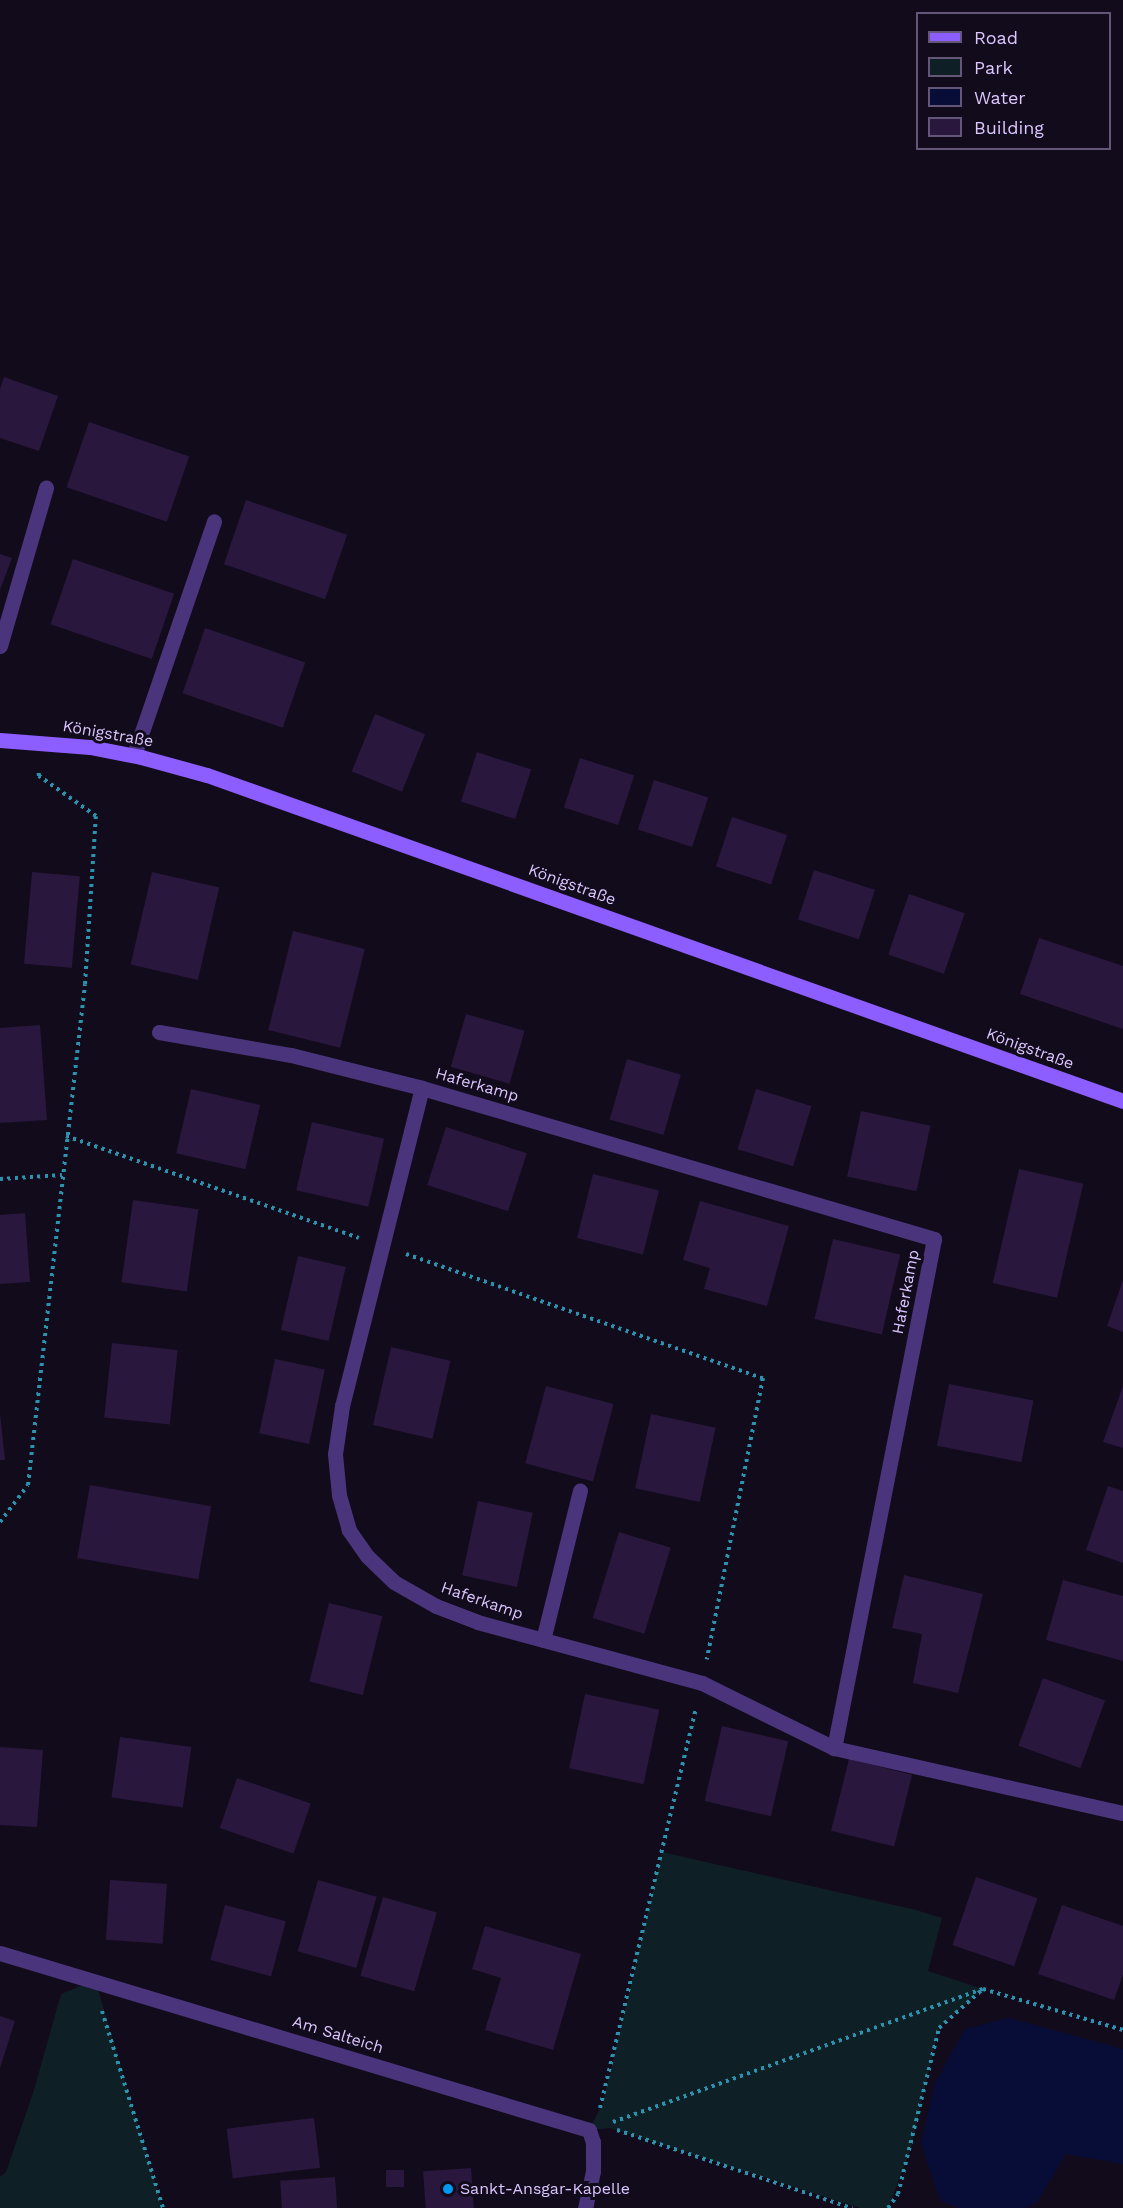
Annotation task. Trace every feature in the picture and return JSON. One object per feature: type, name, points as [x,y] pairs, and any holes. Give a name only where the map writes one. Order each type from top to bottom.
[{"type":"main road","name":"Königstraße","points":[[0,740],[90,747],[134,755],[207,775],[1123,1101]]},
{"type":"street","points":[[0,646],[46,488]]},
{"type":"street","points":[[134,755],[214,521]]},
{"type":"street","points":[[159,1032],[291,1055],[422,1088]]},
{"type":"street","name":"Haferkamp","points":[[422,1088],[934,1239],[834,1748],[702,1683],[543,1640],[436,1606],[394,1582],[367,1556],[349,1530],[339,1495],[335,1454],[342,1406],[382,1246],[422,1088]]},
{"type":"street","points":[[543,1640],[580,1491]]},
{"type":"street","points":[[834,1748],[1123,1813]]},
{"type":"street","name":"Am Salteich","points":[[0,1953],[590,2130]]},
{"type":"street","points":[[585,2208],[593,2171],[593,2142],[590,2130]]},
{"type":"path","points":[[0,1522],[28,1485],[85,984],[96,816],[39,776],[36,741]]},
{"type":"path","points":[[66,1136],[763,1378],[702,1683],[603,2103]]},
{"type":"path","points":[[0,1179],[62,1175]]},
{"type":"path","points":[[888,2208],[898,2194],[939,2028],[982,1989]]},
{"type":"path","points":[[590,2130],[982,1989],[1123,2030]]},
{"type":"path","points":[[101,2009],[163,2208]]},
{"type":"path","points":[[590,2130],[610,2128],[852,2208]]},
{"type":"green space","points":[[662,1852],[916,1910],[942,1918],[928,1971],[983,1989],[939,2028],[910,2151],[888,2208],[860,2208],[610,2128],[589,2130],[603,2103]]},
{"type":"green space","points":[[95,1980],[163,2208],[0,2208],[0,2177],[6,2172],[34,2090],[61,1994]]},
{"type":"water","points":[[1009,2018],[1123,2049],[1123,2164],[1066,2154],[1037,2202],[1026,2208],[958,2208],[940,2200],[921,2143],[935,2083],[965,2029]]},
{"type":"building","points":[[4,377],[58,396],[39,451],[0,438],[0,389]]},
{"type":"building","points":[[89,422],[189,457],[167,522],[67,487]]},
{"type":"building","points":[[246,500],[347,535],[325,599],[224,564]]},
{"type":"building","points":[[0,554],[12,558],[0,590]]},
{"type":"building","points":[[73,559],[174,594],[152,659],[51,624]]},
{"type":"building","points":[[205,628],[305,663],[283,728],[183,693]]},
{"type":"building","points":[[375,714],[425,734],[402,792],[352,771]]},
{"type":"building","points":[[477,752],[531,770],[515,819],[461,801]]},
{"type":"building","points":[[580,758],[634,776],[618,825],[564,807]]},
{"type":"building","points":[[654,780],[708,798],[692,847],[638,829]]},
{"type":"building","points":[[732,817],[787,835],[771,884],[716,866]]},
{"type":"building","points":[[814,870],[875,890],[859,939],[798,919]]},
{"type":"building","points":[[32,872],[80,876],[72,968],[24,964]]},
{"type":"building","points":[[152,872],[219,888],[198,980],[131,965]]},
{"type":"building","points":[[909,894],[965,913],[944,974],[888,955]]},
{"type":"building","points":[[293,931],[365,949],[340,1048],[268,1030]]},
{"type":"building","points":[[1039,938],[1123,966],[1123,1029],[1020,994]]},
{"type":"building","points":[[466,1014],[525,1031],[509,1084],[451,1067]]},
{"type":"building","points":[[40,1025],[47,1120],[0,1123],[0,1028]]},
{"type":"building","points":[[627,1059],[681,1074],[663,1135],[610,1120]]},
{"type":"building","points":[[191,1089],[260,1105],[245,1169],[176,1153]]},
{"type":"building","points":[[756,1089],[811,1106],[793,1166],[738,1149]]},
{"type":"building","points":[[861,1111],[930,1126],[917,1191],[847,1177]]},
{"type":"building","points":[[312,1122],[384,1139],[368,1207],[296,1190]]},
{"type":"building","points":[[446,1127],[527,1153],[508,1211],[427,1185]]},
{"type":"building","points":[[1019,1169],[1083,1184],[1057,1298],[993,1283]]},
{"type":"building","points":[[593,1174],[659,1190],[643,1254],[577,1238]]},
{"type":"building","points":[[133,1200],[198,1209],[187,1291],[121,1282]]},
{"type":"building","points":[[700,1201],[789,1226],[767,1306],[704,1289],[710,1268],[683,1260]]},
{"type":"building","points":[[25,1213],[30,1282],[0,1284],[0,1215]]},
{"type":"building","points":[[833,1239],[900,1255],[882,1334],[815,1319]]},
{"type":"building","points":[[298,1256],[346,1267],[329,1341],[281,1330]]},
{"type":"building","points":[[1123,1280],[1123,1332],[1107,1326]]},
{"type":"building","points":[[112,1343],[178,1350],[170,1424],[104,1418]]},
{"type":"building","points":[[391,1347],[450,1361],[432,1439],[373,1425]]},
{"type":"building","points":[[275,1359],[325,1370],[309,1444],[259,1433]]},
{"type":"building","points":[[949,1384],[1033,1400],[1021,1462],[937,1446]]},
{"type":"building","points":[[546,1386],[614,1404],[593,1481],[525,1463]]},
{"type":"building","points":[[1123,1386],[1123,1448],[1103,1442]]},
{"type":"building","points":[[0,1413],[5,1460],[0,1460]]},
{"type":"building","points":[[651,1414],[716,1428],[700,1502],[635,1488]]},
{"type":"building","points":[[90,1485],[211,1506],[198,1579],[77,1558]]},
{"type":"building","points":[[1108,1486],[1123,1491],[1123,1563],[1086,1550]]},
{"type":"building","points":[[478,1501],[533,1513],[517,1587],[462,1575]]},
{"type":"building","points":[[619,1532],[671,1548],[644,1634],[593,1618]]},
{"type":"building","points":[[904,1575],[983,1594],[958,1693],[913,1683],[922,1634],[892,1628]]},
{"type":"building","points":[[1063,1580],[1123,1596],[1123,1661],[1046,1640]]},
{"type":"building","points":[[329,1603],[382,1616],[363,1695],[309,1682]]},
{"type":"building","points":[[1043,1678],[1105,1701],[1080,1768],[1018,1746]]},
{"type":"building","points":[[585,1694],[659,1710],[644,1784],[569,1768]]},
{"type":"building","points":[[722,1726],[788,1741],[771,1816],[705,1801]]},
{"type":"building","points":[[120,1737],[191,1747],[183,1807],[112,1797]]},
{"type":"building","points":[[0,1747],[43,1750],[37,1827],[0,1825]]},
{"type":"building","points":[[849,1759],[912,1775],[894,1847],[831,1831]]},
{"type":"building","points":[[237,1778],[311,1803],[293,1854],[220,1828]]},
{"type":"building","points":[[976,1877],[1037,1898],[1014,1966],[953,1945]]},
{"type":"building","points":[[110,1880],[167,1884],[163,1944],[106,1940]]},
{"type":"building","points":[[318,1880],[377,1897],[356,1968],[298,1951]]},
{"type":"building","points":[[383,1897],[437,1912],[414,1991],[360,1976]]},
{"type":"building","points":[[225,1905],[286,1921],[271,1976],[210,1960]]},
{"type":"building","points":[[1062,1905],[1123,1926],[1123,1975],[1114,2000],[1038,1974]]},
{"type":"building","points":[[485,1926],[581,1954],[553,2050],[485,2030],[501,1978],[472,1969]]},
{"type":"building","points":[[0,2016],[15,2021],[0,2068]]},
{"type":"building","points":[[314,2118],[320,2168],[233,2178],[227,2129]]},
{"type":"building","name":"Sankt-Ansgar-Kapelle","points":[[471,2168],[474,2208],[426,2208],[423,2171]]},
{"type":"building","points":[[386,2170],[404,2170],[404,2187],[386,2187]]},
{"type":"building","points":[[335,2177],[337,2208],[282,2208],[280,2181]]},
{"type":"place","name":"Sankt-Ansgar-Kapelle","points":[[448,2189]]}]
